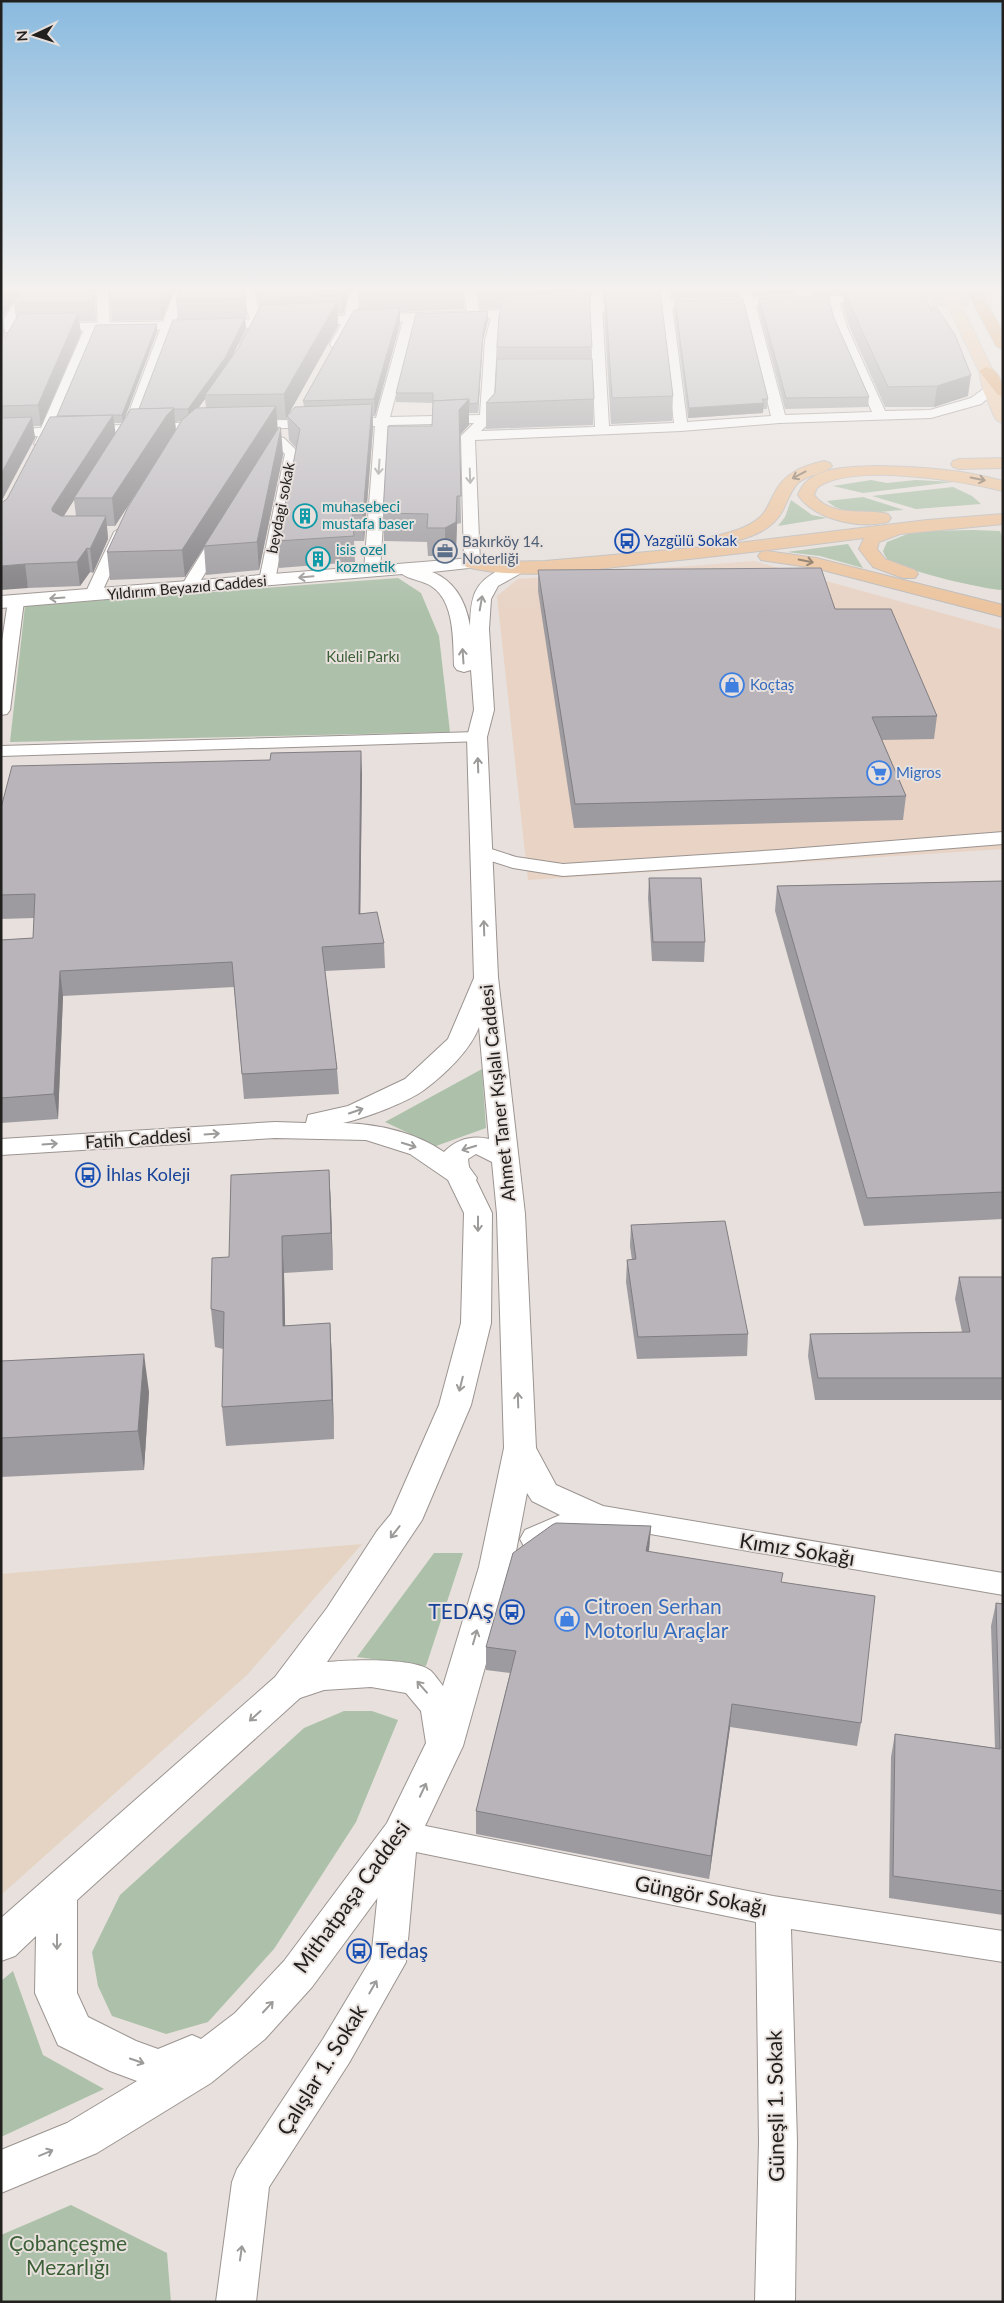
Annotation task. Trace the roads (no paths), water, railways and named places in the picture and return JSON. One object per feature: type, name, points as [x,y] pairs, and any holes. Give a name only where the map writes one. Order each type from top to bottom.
[{"type":"main road","points":[[998,397],[1003,418]]},
{"type":"main road","points":[[715,548],[766,521],[775,510],[788,482],[813,469],[853,462],[1003,463]]},
{"type":"main road","points":[[1003,486],[984,480],[942,473],[856,473],[816,480],[809,486],[806,495],[809,501],[820,508],[847,516],[927,520],[1003,519]]},
{"type":"main road","points":[[472,563],[482,567],[517,568],[715,548],[1003,510]]},
{"type":"main road","points":[[927,520],[886,532],[869,542],[868,549],[879,563],[895,570],[965,590],[1003,596]]},
{"type":"main road","points":[[372,571],[715,548],[816,563],[1003,611]]},
{"type":"main road","name":"Ahmet Taner Kışlalı Caddesi","points":[[517,568],[491,582],[484,590],[481,601],[479,621],[484,720],[477,738],[486,976],[511,1214],[520,1448]]},
{"type":"main road","name":"Yıldırım Beyazıd Caddesi","points":[[8,602],[372,571]]},
{"type":"main road","name":"Ahmet Taner Kışlalı Caddesi","points":[[372,571],[422,574],[436,579],[444,585],[450,594],[456,604],[461,632],[468,720],[477,738]]},
{"type":"main road","points":[[275,1130],[357,1112],[414,1085],[460,1042],[486,976]]},
{"type":"main road","points":[[275,1130],[368,1132],[420,1148],[462,1178]]},
{"type":"main road","name":"Fatih Caddesi","points":[[1,1147],[275,1130]]},
{"type":"main road","points":[[1,1943],[288,1687],[339,1618],[389,1540],[405,1520],[456,1405],[476,1323],[478,1213],[456,1167],[454,1157],[461,1150],[474,1145],[491,1147],[505,1159]]},
{"type":"main road","points":[[520,1448],[544,1493],[590,1516]]},
{"type":"main road","name":"Mithatpaşa Caddesi","points":[[1,2172],[82,2138],[196,2069],[250,2026],[298,1974],[401,1835],[444,1746],[496,1567],[520,1448]]},
{"type":"main road","points":[[496,1567],[539,1537],[590,1516]]},
{"type":"main road","points":[[288,1687],[324,1676],[371,1673],[417,1680],[439,1707],[444,1746]]},
{"type":"main road","points":[[57,1894],[56,1993],[73,2031],[125,2057],[159,2069],[238,2036]]},
{"type":"street","points":[[35,456],[63,397]]},
{"type":"street","points":[[114,452],[129,429],[141,397]]},
{"type":"street","points":[[372,571],[382,422],[389,397]]},
{"type":"street","points":[[472,563],[468,436],[486,419],[490,397]]},
{"type":"street","points":[[601,397],[602,431]]},
{"type":"street","points":[[678,397],[682,427]]},
{"type":"street","points":[[773,397],[779,418]]},
{"type":"street","points":[[872,397],[880,415]]},
{"type":"street","points":[[468,436],[682,427],[779,418],[944,412],[983,397]]},
{"type":"street","points":[[268,457],[302,407]]},
{"type":"street","points":[[178,442],[194,427],[205,411]]},
{"type":"street","points":[[1,433],[486,419]]},
{"type":"street","name":"beydagi sokak","points":[[268,581],[292,453],[279,441]]},
{"type":"street","points":[[92,596],[120,533],[131,517]]},
{"type":"street","points":[[188,588],[228,522]]},
{"type":"street","points":[[102,533],[120,533]]},
{"type":"street","points":[[1,710],[8,602]]},
{"type":"street","points":[[1,751],[477,738]]},
{"type":"street","points":[[482,852],[513,862],[563,870],[778,856],[1003,838]]},
{"type":"street","name":"Kımız Sokağı","points":[[590,1516],[1003,1584]]},
{"type":"street","name":"Güngör Sokağı","points":[[401,1835],[773,1911],[1003,1947]]},
{"type":"street","name":"Çalışlar 1. Sokak","points":[[236,2302],[251,2182],[336,2051],[388,1962],[401,1835]]},
{"type":"street","name":"Güneşli 1. Sokak","points":[[773,1911],[778,2142],[775,2302]]},
{"type":"place","name":"muhasebeci mustafa baser","points":[[305,516]]},
{"type":"place","name":"Yazgülü Sokak","points":[[627,541]]},
{"type":"place","name":"Bakırköy 14. Noterliği","points":[[445,551]]},
{"type":"place","name":"isis ozel kozmetik","points":[[318,559]]},
{"type":"place","name":"Koçtaş","points":[[732,685]]},
{"type":"place","name":"Migros","points":[[879,773]]},
{"type":"place","name":"İhlas Koleji","points":[[88,1175]]},
{"type":"place","name":"TEDAŞ","points":[[512,1612]]},
{"type":"place","name":"Citroen Serhan Motorlu Araçlar","points":[[567,1619]]},
{"type":"place","name":"Tedaş","points":[[359,1951]]},
{"type":"park label","name":"Kuleli Parkı","points":[[363,657]]},
{"type":"park label","name":"Çobançeşme Mezarlığı","points":[[68,2256]]}]
